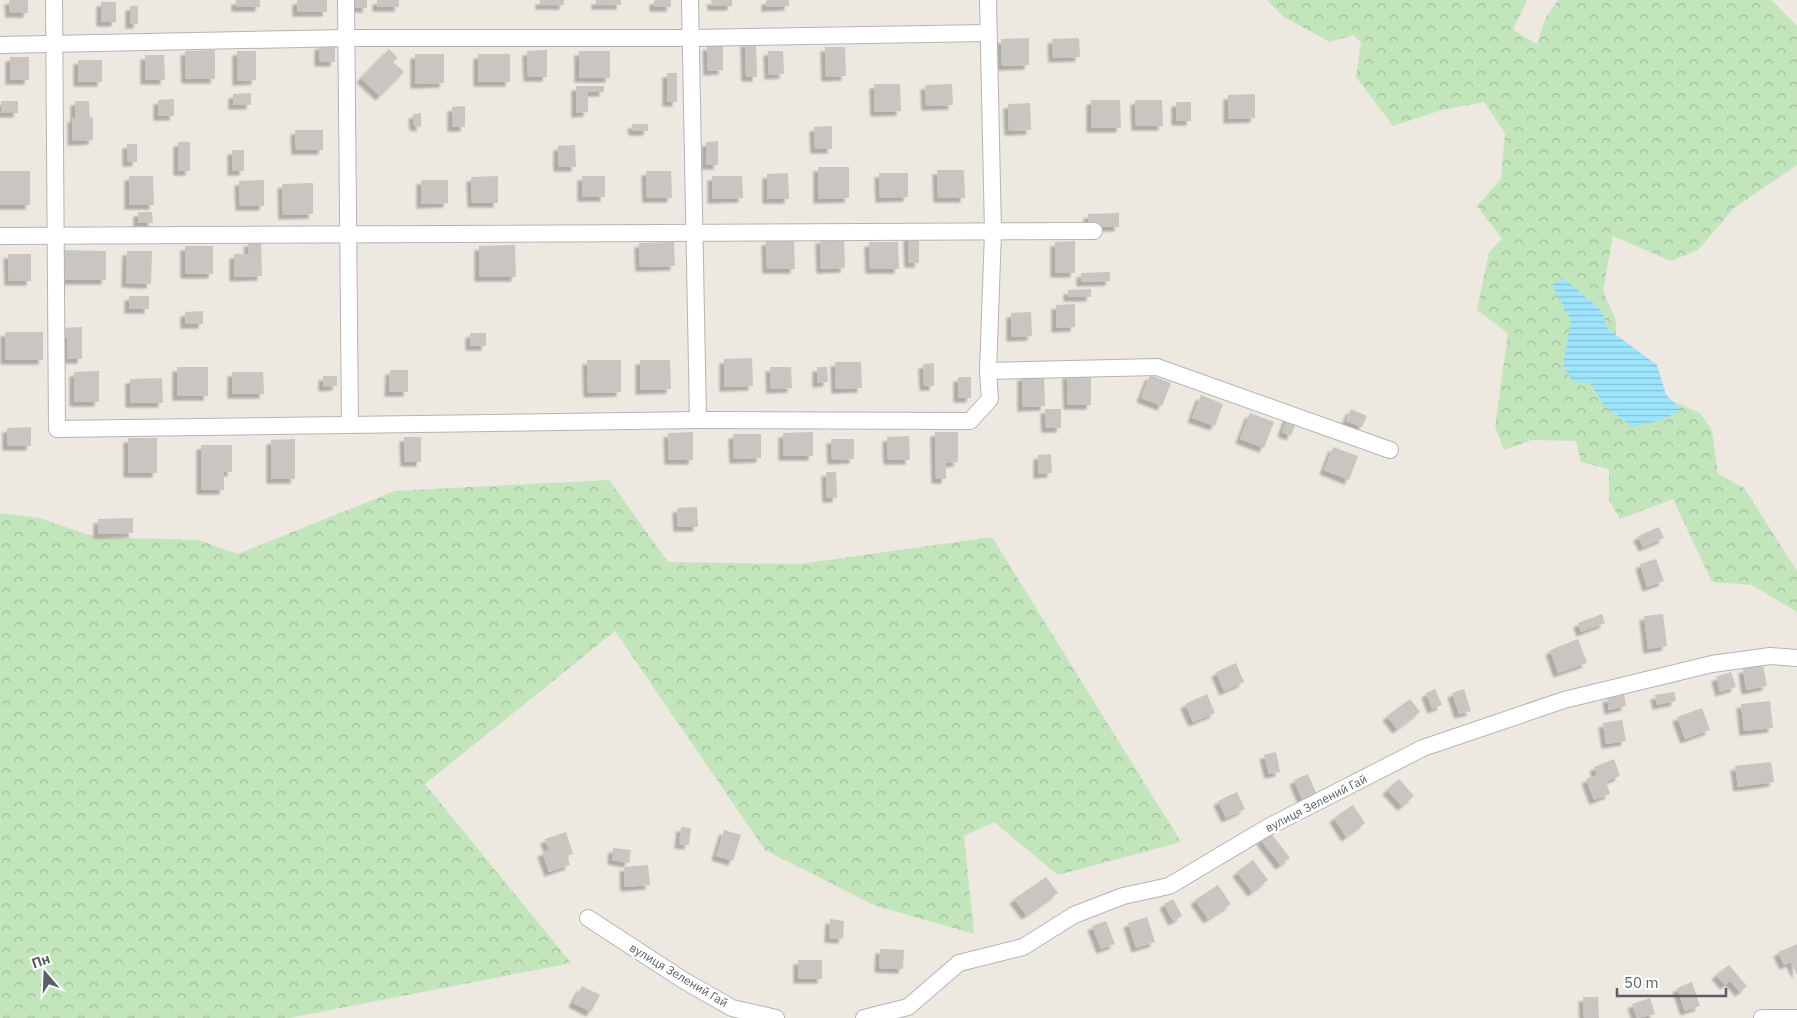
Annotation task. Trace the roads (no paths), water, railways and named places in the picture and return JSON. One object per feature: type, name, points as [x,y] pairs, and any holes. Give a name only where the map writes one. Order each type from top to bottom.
[{"type":"street","points":[[54,0],[57,429],[698,420],[970,422],[990,399],[988,371],[992,232],[988,0]]},
{"type":"street","points":[[346,0],[350,425]]},
{"type":"street","points":[[690,0],[698,420]]},
{"type":"street","points":[[0,45],[346,38],[691,38],[988,33]]},
{"type":"street","points":[[0,236],[1094,231]]},
{"type":"street","points":[[988,371],[1157,367],[1390,450]]},
{"type":"street","name":"вулиця Зелений Гай","points":[[864,1018],[908,1007],[959,962],[1023,947],[1074,915],[1123,896],[1169,886],[1270,826],[1423,748],[1564,700],[1712,664],[1770,656],[1797,658]]},
{"type":"street","name":"вулиця Зелений Гай","points":[[588,918],[733,1013],[776,1018]]},
{"type":"street","points":[[1762,1018],[1797,1018]]},
{"type":"water","points":[[1563,278],[1601,310],[1608,329],[1657,365],[1666,395],[1682,410],[1661,420],[1632,427],[1604,405],[1590,383],[1573,382],[1563,365],[1571,320],[1552,285]]}]
